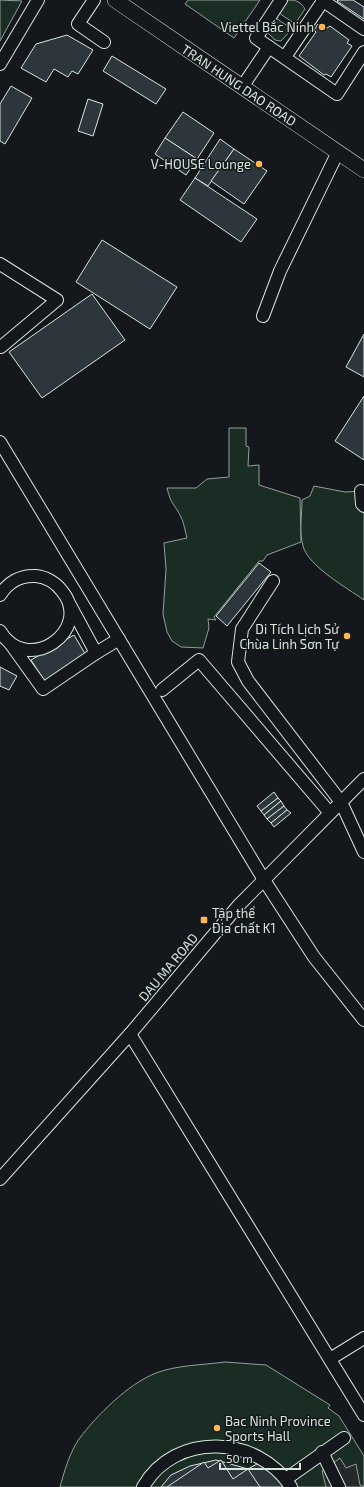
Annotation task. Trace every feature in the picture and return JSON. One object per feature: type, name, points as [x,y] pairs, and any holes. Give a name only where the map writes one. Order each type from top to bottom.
[{"type":"main road","name":"TRAN HUNG DAO ROAD","points":[[115,0],[364,170]]},
{"type":"street","points":[[0,64],[38,0]]},
{"type":"street","points":[[94,0],[78,24],[104,42]]},
{"type":"street","points":[[280,0],[256,38],[337,94],[364,52]]},
{"type":"street","points":[[285,57],[323,0],[364,29]]},
{"type":"street","points":[[242,86],[269,47]]},
{"type":"street","points":[[263,316],[280,271],[338,152]]},
{"type":"street","points":[[0,264],[57,300],[1,347]]},
{"type":"street","points":[[0,442],[264,880],[314,957],[364,1020]]},
{"type":"street","points":[[362,491],[362,504],[364,506]]},
{"type":"street","points":[[0,595],[10,583],[19,578],[39,576],[57,585],[64,593],[96,652]]},
{"type":"street","points":[[273,581],[242,629],[238,662],[248,681],[341,802],[364,852]]},
{"type":"street","points":[[4,636],[18,648],[31,650],[50,646],[60,638],[67,627],[70,614],[68,602]]},
{"type":"street","points":[[4,636],[43,689],[96,652],[119,639]]},
{"type":"street","points":[[162,690],[199,660],[330,814]]},
{"type":"street","name":"DAU MA ROAD","points":[[0,1179],[130,1034],[238,906],[364,779]]},
{"type":"street","points":[[130,1034],[364,1415]]},
{"type":"street","points":[[330,1359],[364,1338]]},
{"type":"street","points":[[143,1487],[158,1469],[174,1457],[193,1449],[214,1446],[234,1447],[254,1454],[271,1464],[289,1483],[322,1452],[344,1438]]},
{"type":"street","points":[[322,1452],[339,1487]]},
{"type":"green space","points":[[0,0],[22,1],[0,41]]},
{"type":"green space","points":[[188,0],[260,0],[234,38],[185,4]]},
{"type":"green space","points":[[288,0],[298,2],[305,9],[295,24],[279,13]]},
{"type":"green space","points":[[276,18],[292,29],[281,41],[275,40],[267,32]]},
{"type":"green space","points":[[229,428],[246,428],[246,446],[249,447],[248,466],[259,465],[259,485],[300,498],[301,542],[267,555],[263,561],[259,561],[214,617],[216,620],[208,619],[209,628],[203,648],[181,647],[172,641],[167,632],[163,614],[166,569],[164,543],[187,538],[182,519],[171,501],[167,488],[196,488],[207,479],[229,477]]},
{"type":"green space","points":[[314,486],[345,492],[364,491],[364,600],[320,569],[306,554],[303,546],[301,529],[302,500],[310,496]]},
{"type":"green space","name":"Bac Ninh Province Sports Hall","points":[[225,1362],[266,1365],[330,1405],[328,1408],[339,1416],[364,1456],[364,1487],[60,1487],[70,1456],[79,1439],[104,1410],[124,1392],[145,1378],[164,1370]]},
{"type":"shaded area","points":[[340,1458],[346,1468],[356,1464],[360,1485],[364,1487],[326,1487],[322,1471]]},
{"type":"building","points":[[353,0],[364,7],[364,19],[337,1]]},
{"type":"building","points":[[318,24],[319,26],[321,24],[327,28],[330,26],[349,40],[347,43],[352,46],[331,77],[326,74],[324,75],[299,56],[316,32],[314,30]]},
{"type":"building","points":[[67,35],[93,50],[78,74],[72,71],[68,77],[54,69],[46,82],[21,68],[36,44]]},
{"type":"building","points":[[112,56],[166,89],[156,104],[103,71]]},
{"type":"building","points":[[11,86],[32,98],[5,144],[0,141],[0,104]]},
{"type":"building","points":[[88,99],[103,104],[93,136],[78,131]]},
{"type":"building","points":[[183,112],[214,133],[197,159],[165,138]]},
{"type":"building","points":[[165,138],[197,159],[186,175],[155,154]]},
{"type":"building","points":[[220,139],[234,149],[208,186],[195,178]]},
{"type":"building","points":[[234,149],[267,171],[244,204],[211,181]]},
{"type":"building","points":[[195,178],[257,219],[241,242],[180,200]]},
{"type":"building","points":[[102,240],[177,287],[150,329],[76,282]]},
{"type":"building","points":[[92,294],[125,340],[42,398],[9,352]]},
{"type":"building","points":[[364,334],[364,377],[346,367]]},
{"type":"building","points":[[364,396],[364,460],[335,441]]},
{"type":"building","points":[[259,563],[271,572],[227,626],[216,616]]},
{"type":"building","points":[[74,635],[87,657],[45,682],[31,660]]},
{"type":"building","points":[[0,667],[17,676],[9,690],[0,686]]},
{"type":"building","points":[[274,792],[278,798],[261,811],[257,806]]},
{"type":"building","points":[[278,798],[281,801],[264,815],[261,811]]},
{"type":"building","points":[[281,801],[284,806],[267,819],[264,815]]},
{"type":"building","points":[[284,806],[287,810],[271,823],[267,819]]},
{"type":"building","points":[[287,810],[291,813],[274,827],[271,823]]},
{"type":"building","name":"Bac Ninh Province Sports Hall","points":[[266,1459],[292,1487],[161,1487],[171,1475],[190,1466],[216,1460],[248,1469]]},
{"type":"building","points":[[221,1460],[233,1479],[248,1469],[260,1487],[167,1487],[204,1462],[208,1468]]},
{"type":"place","name":"Viettel Bắc Ninh","points":[[322,27]]},
{"type":"place","name":"V-HOUSE Lounge","points":[[259,164]]},
{"type":"place","name":"Di Tích Lịch Sử Chùa Linh Sơn Tự","points":[[347,636]]},
{"type":"place","name":"Tập thể Địa chất K1","points":[[204,920]]},
{"type":"place","name":"Bac Ninh Province Sports Hall","points":[[217,1428]]}]
